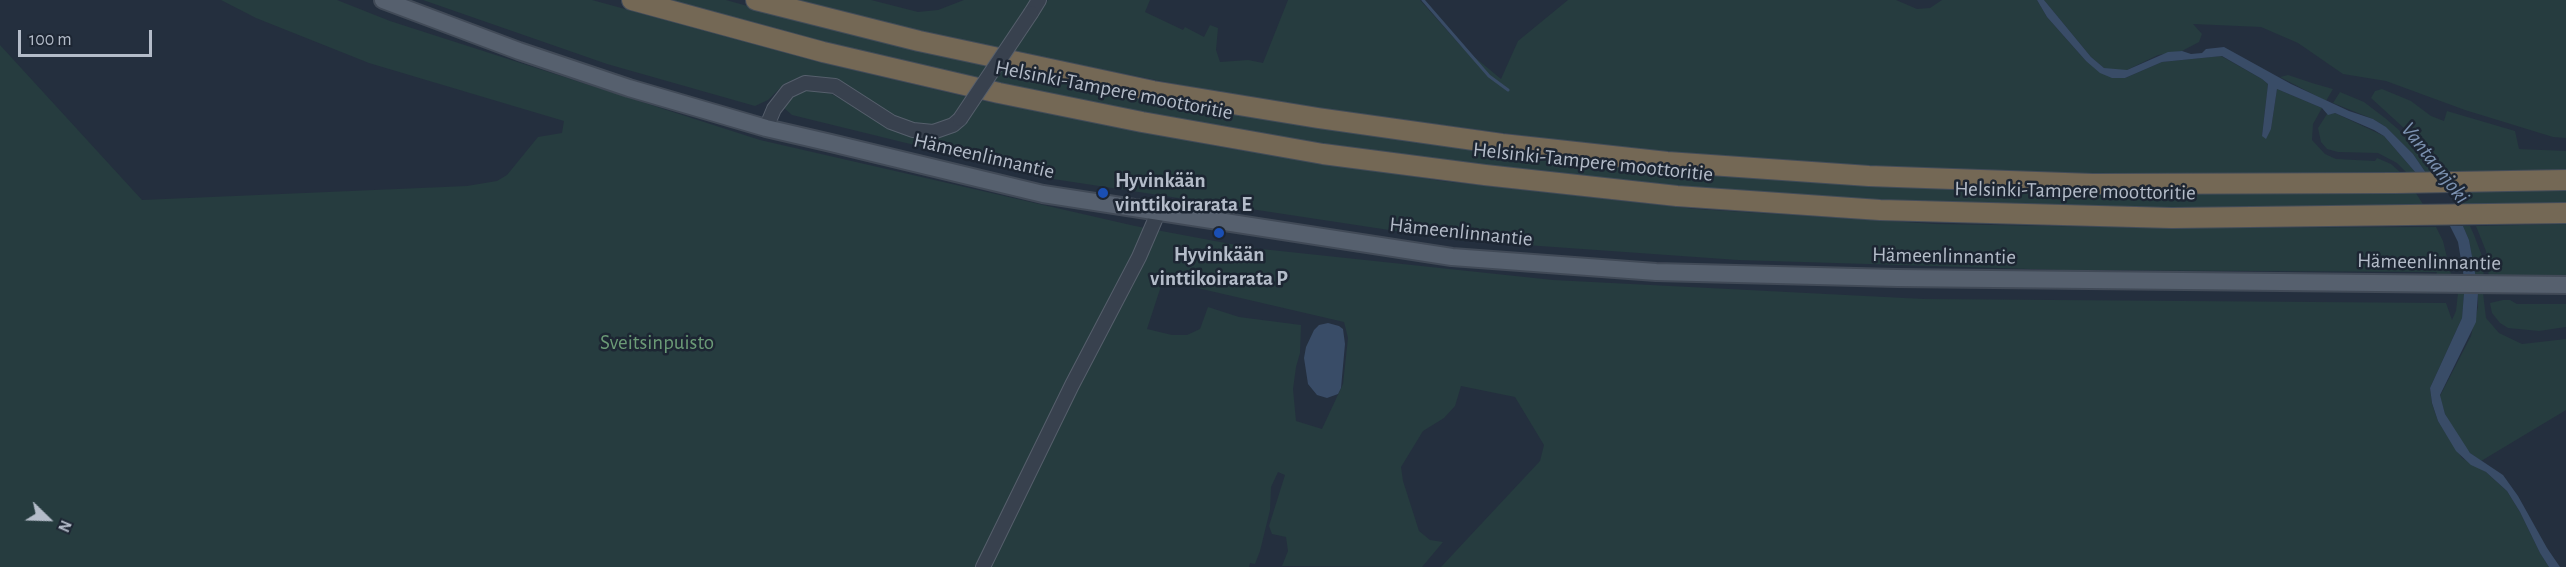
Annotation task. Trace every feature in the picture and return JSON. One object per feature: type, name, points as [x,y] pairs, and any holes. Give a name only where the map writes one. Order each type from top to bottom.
[{"type":"highway","name":"Helsinki-Tampere moottoritie","points":[[632,0],[823,52],[999,93],[1142,122],[1323,154],[1485,175],[1677,196],[1880,210],[2113,217],[2566,213]]},
{"type":"highway","name":"Helsinki-Tampere moottoritie","points":[[756,0],[919,41],[1075,76],[1244,106],[1502,144],[1667,162],[1930,179],[2093,184],[2566,180]]},
{"type":"main road","name":"Hämeenlinnantie","points":[[383,0],[519,51],[629,88],[766,128],[1043,194],[1452,257],[1656,272],[1896,278],[2566,285]]},
{"type":"street","points":[[766,128],[774,109],[788,91],[805,83],[835,86],[891,122],[913,130],[933,132],[953,125],[960,119],[1039,0]]},
{"type":"street","points":[[983,567],[1139,257],[1158,213]]},
{"type":"green space","name":"Sveitsinpuisto","points":[[221,0],[337,0],[390,21],[760,140],[1135,226],[1252,248],[1553,280],[1924,299],[2446,303],[2452,320],[2456,311],[2458,293],[2464,293],[2462,318],[2430,388],[2432,404],[2438,421],[2462,458],[2486,472],[2507,491],[2549,567],[1441,567],[1540,461],[1544,445],[1515,397],[1461,386],[1455,406],[1444,418],[1423,431],[1401,467],[1403,481],[1419,531],[1430,540],[1443,542],[1422,567],[1282,566],[1288,551],[1286,537],[1272,534],[1269,526],[1285,475],[1278,472],[1271,487],[1270,510],[1260,551],[1255,564],[1250,563],[1249,567],[0,567],[0,45],[142,200],[467,186],[497,181],[507,175],[538,137],[562,133],[564,121],[369,63],[256,18]],"holes":[[[1163,280],[1344,322],[1348,338],[1343,384],[1322,429],[1296,421],[1293,389],[1300,353],[1301,325],[1239,317],[1208,307],[1200,329],[1187,335],[1172,335],[1147,329]]]},
{"type":"green space","points":[[423,0],[592,0],[823,63],[984,101],[1226,148],[1442,181],[1696,209],[1936,224],[2168,228],[2436,227],[2443,241],[2452,278],[2435,278],[2437,272],[2062,270],[1738,260],[1455,240],[1053,179],[792,115],[784,108],[791,98],[807,89],[828,92],[904,134],[930,138],[954,131],[948,122],[924,127],[894,118],[838,82],[827,78],[802,76],[784,84],[768,100],[755,106],[607,64]]},
{"type":"green space","points":[[655,0],[726,0],[751,7],[1500,152],[2414,190],[2426,209],[2061,210],[1701,192],[1355,151],[992,85]]},
{"type":"green space","points":[[792,0],[871,0],[918,12],[938,10],[964,0],[1034,0],[1034,18],[1048,0],[1150,0],[1145,12],[1183,30],[1185,27],[1204,37],[1210,25],[1218,28],[1216,50],[1220,62],[1248,60],[1263,63],[1288,0],[1420,0],[1461,46],[1501,79],[1518,41],[1568,0],[1896,0],[1917,9],[1930,8],[1942,0],[2037,0],[2047,17],[2086,61],[2125,78],[2162,62],[2221,56],[2268,84],[2262,136],[2271,129],[2277,89],[2322,108],[2313,124],[2312,140],[2325,154],[2336,159],[2375,161],[2377,158],[2391,164],[2401,173],[2080,174],[1915,169],[1755,160],[1587,144],[1261,101],[935,36]]},
{"type":"green space","points":[[2044,0],[2566,0],[2566,138],[2553,137],[2465,110],[2386,81],[2343,74],[2298,43],[2261,27],[2193,24],[2202,34],[2199,42],[2182,51],[2158,55],[2127,70],[2104,68],[2091,57]]},
{"type":"green space","points":[[2288,75],[2333,89],[2326,101],[2280,77]]},
{"type":"green space","points":[[2382,89],[2411,101],[2431,116],[2444,121],[2447,111],[2515,131],[2519,149],[2566,151],[2566,170],[2441,173],[2405,129],[2371,98],[2375,91]]},
{"type":"green space","points":[[2340,92],[2364,102],[2399,130],[2434,173],[2426,173],[2413,154],[2386,127],[2373,119],[2333,103]]},
{"type":"green space","points":[[2335,113],[2384,136],[2416,173],[2407,173],[2397,163],[2378,153],[2338,152],[2327,149],[2321,142],[2318,128],[2327,114]]},
{"type":"green space","points":[[2566,188],[2566,206],[2463,208],[2452,189]]},
{"type":"green space","points":[[2566,224],[2566,278],[2489,278],[2486,251],[2476,226]]},
{"type":"green space","points":[[2463,226],[2470,226],[2474,235],[2482,256],[2484,278],[2476,278],[2469,240]]},
{"type":"green space","points":[[2478,293],[2483,293],[2486,318],[2499,333],[2522,344],[2566,339],[2566,410],[2481,461],[2460,441],[2445,414],[2440,396],[2471,336],[2478,307]]},
{"type":"green space","points":[[2510,300],[2517,304],[2566,304],[2566,327],[2539,331],[2508,328],[2500,323],[2492,313],[2490,303]]},
{"type":"water","points":[[2037,0],[2044,0],[2091,57],[2104,68],[2127,70],[2168,52],[2182,51],[2191,54],[2224,47],[2291,84],[2349,111],[2373,119],[2386,127],[2413,154],[2426,173],[2416,173],[2384,136],[2374,130],[2335,113],[2328,115],[2322,108],[2277,89],[2271,129],[2266,139],[2262,136],[2268,84],[2222,56],[2162,62],[2125,78],[2112,78],[2100,73],[2086,61],[2047,17]]},
{"type":"water","points":[[2450,226],[2463,226],[2469,240],[2476,278],[2464,278],[2458,242]]},
{"type":"water","points":[[2464,293],[2478,293],[2476,322],[2440,395],[2445,414],[2470,453],[2503,475],[2560,567],[2549,567],[2507,491],[2486,472],[2471,465],[2456,451],[2438,421],[2430,388],[2462,318]]},
{"type":"water","points":[[1328,323],[1343,329],[1345,344],[1341,388],[1338,394],[1327,398],[1317,395],[1308,384],[1304,358],[1306,347],[1314,330],[1319,325]]},
{"type":"waterway","points":[[1423,0],[1489,76],[1508,90]]},
{"type":"place","name":"Hyvinkään vinttikoirarata E","points":[[1103,193]]},
{"type":"place","name":"Hyvinkään vinttikoirarata P","points":[[1219,233]]},
{"type":"water label","name":"Vantaanjoki","points":[[2435,163]]}]
